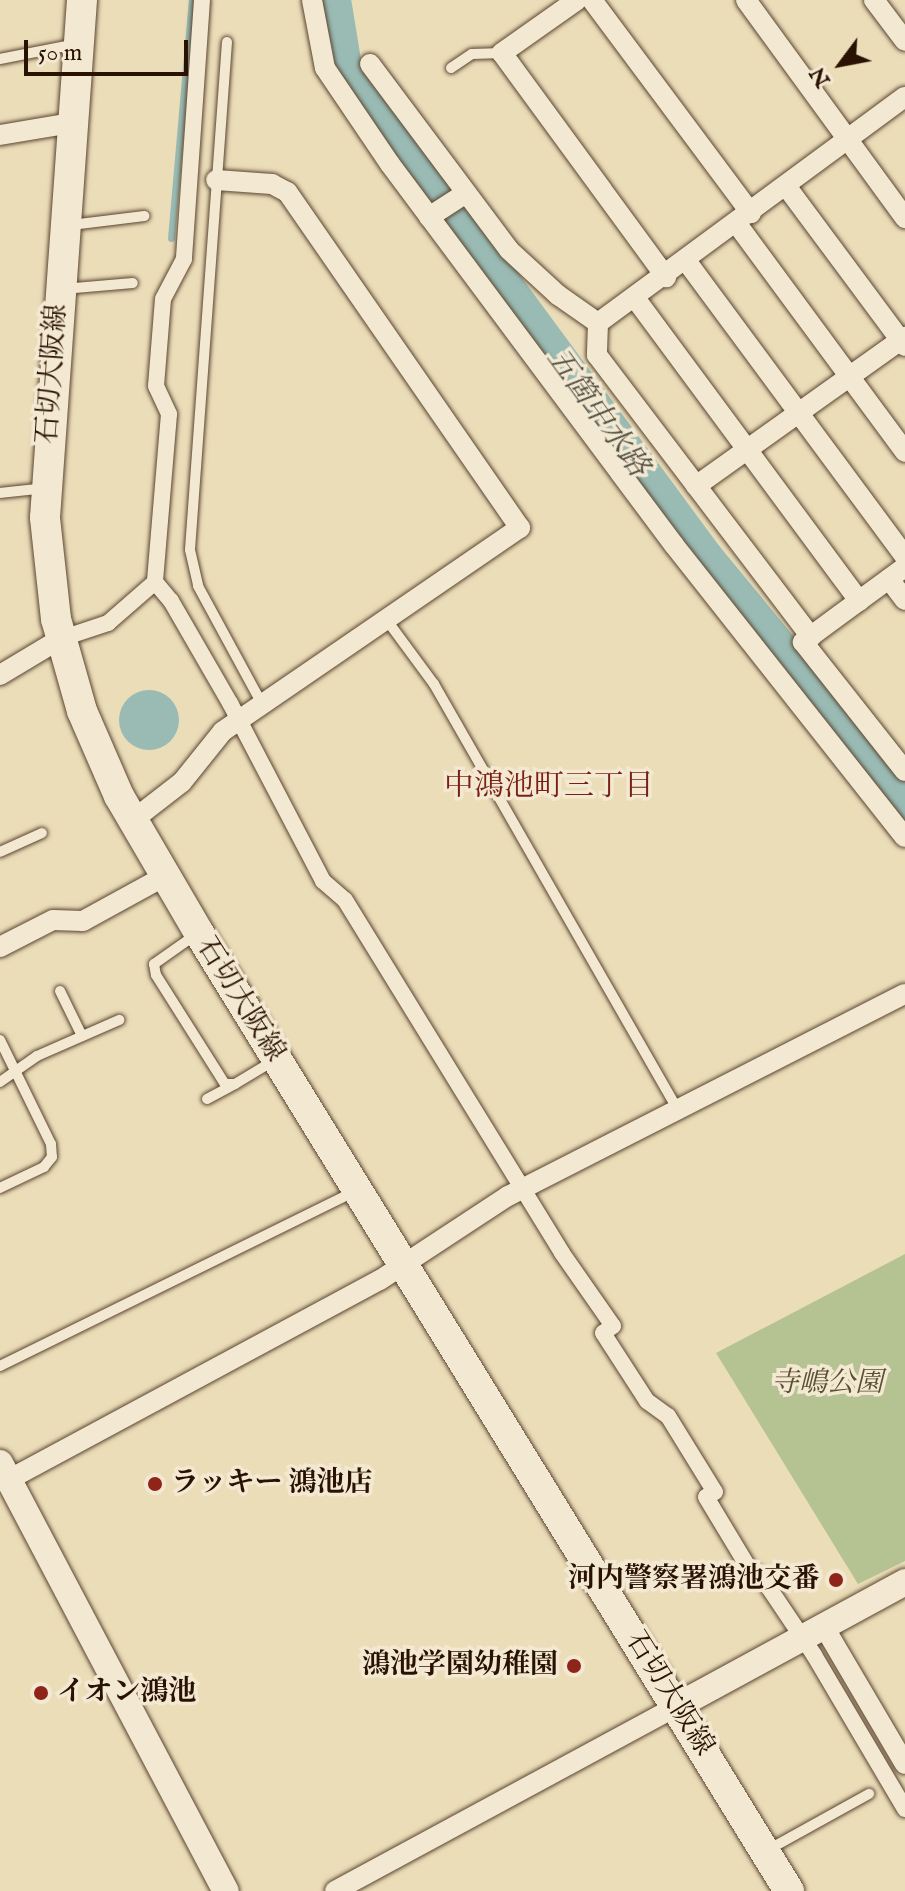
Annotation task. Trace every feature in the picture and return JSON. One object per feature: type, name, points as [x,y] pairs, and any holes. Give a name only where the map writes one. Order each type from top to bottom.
[{"type":"main road","name":"石切大阪線","points":[[82,0],[46,488],[48,562],[60,639],[94,741],[133,820],[199,933],[789,1891]]},
{"type":"street","points":[[0,675],[60,639],[108,623],[155,582],[169,414],[156,386],[163,299],[184,259],[202,0]]},
{"type":"street","points":[[312,0],[325,68],[429,217],[656,521],[905,837]]},
{"type":"street","points":[[577,0],[502,53],[666,277]]},
{"type":"street","points":[[592,0],[744,218],[849,377],[905,452]]},
{"type":"street","points":[[746,0],[905,218]]},
{"type":"street","points":[[874,0],[905,41]]},
{"type":"street","points":[[370,64],[509,250],[598,323]]},
{"type":"street","points":[[598,323],[687,262],[905,97]]},
{"type":"street","points":[[0,135],[72,123]]},
{"type":"street","points":[[133,820],[182,782],[239,719],[520,528],[287,192],[272,184],[216,180]]},
{"type":"street","points":[[696,486],[904,341],[786,186]]},
{"type":"street","points":[[429,217],[466,193]]},
{"type":"street","points":[[687,262],[905,557]]},
{"type":"street","points":[[635,298],[859,601]]},
{"type":"street","points":[[598,323],[597,355],[811,637]]},
{"type":"street","points":[[905,600],[897,573],[803,642],[905,771]]},
{"type":"street","points":[[155,582],[171,601],[239,719],[323,881],[345,900],[523,1189],[613,1326],[603,1333],[647,1401],[668,1416],[715,1492],[706,1497],[750,1570],[761,1576],[812,1631],[905,1764]]},
{"type":"street","points":[[0,947],[53,920],[83,921],[165,876]]},
{"type":"street","points":[[226,1891],[4,1471],[404,1263],[523,1189],[905,994]]},
{"type":"street","points":[[335,1891],[905,1582]]},
{"type":"street","points":[[812,1631],[905,1809]]},
{"type":"lane","points":[[227,42],[190,550],[198,586],[262,704]]},
{"type":"lane","points":[[0,59],[78,43]]},
{"type":"lane","points":[[451,68],[472,54],[502,53]]},
{"type":"lane","points":[[65,225],[144,216]]},
{"type":"lane","points":[[59,289],[133,283]]},
{"type":"lane","points":[[0,493],[46,488]]},
{"type":"lane","points":[[386,619],[434,684],[678,1110]]},
{"type":"lane","points":[[1,849],[42,833]]},
{"type":"lane","points":[[199,933],[153,967],[223,1082],[235,1084]]},
{"type":"lane","points":[[60,991],[82,1036]]},
{"type":"lane","points":[[0,1082],[17,1074],[37,1056],[119,1020]]},
{"type":"lane","points":[[0,1040],[51,1144],[52,1157],[44,1167],[0,1188]]},
{"type":"lane","points":[[207,1099],[277,1059]]},
{"type":"lane","points":[[0,1366],[358,1190]]},
{"type":"lane","points":[[765,1851],[869,1794]]},
{"type":"green space","name":"寺嶋公園","points":[[905,1254],[905,1561],[858,1584],[716,1353]]},
{"type":"water","points":[[149,690],[160,692],[170,699],[177,709],[177,731],[170,741],[160,748],[149,750],[138,748],[128,741],[121,731],[119,720],[121,709],[128,699],[138,692]]},
{"type":"waterway","points":[[171,238],[192,0]]},
{"type":"waterway","name":"五箇中水路","points":[[331,0],[342,67],[704,559],[905,803]]},
{"type":"place","name":"ラッキー 鴻池店","points":[[155,1484]]},
{"type":"place","name":"河内警察署鴻池交番","points":[[836,1580]]},
{"type":"place","name":"鴻池学園幼稚園","points":[[574,1666]]},
{"type":"place","name":"イオン鴻池","points":[[41,1693]]},
{"type":"district","name":"中鴻池町三丁目","points":[[549,787]]}]
